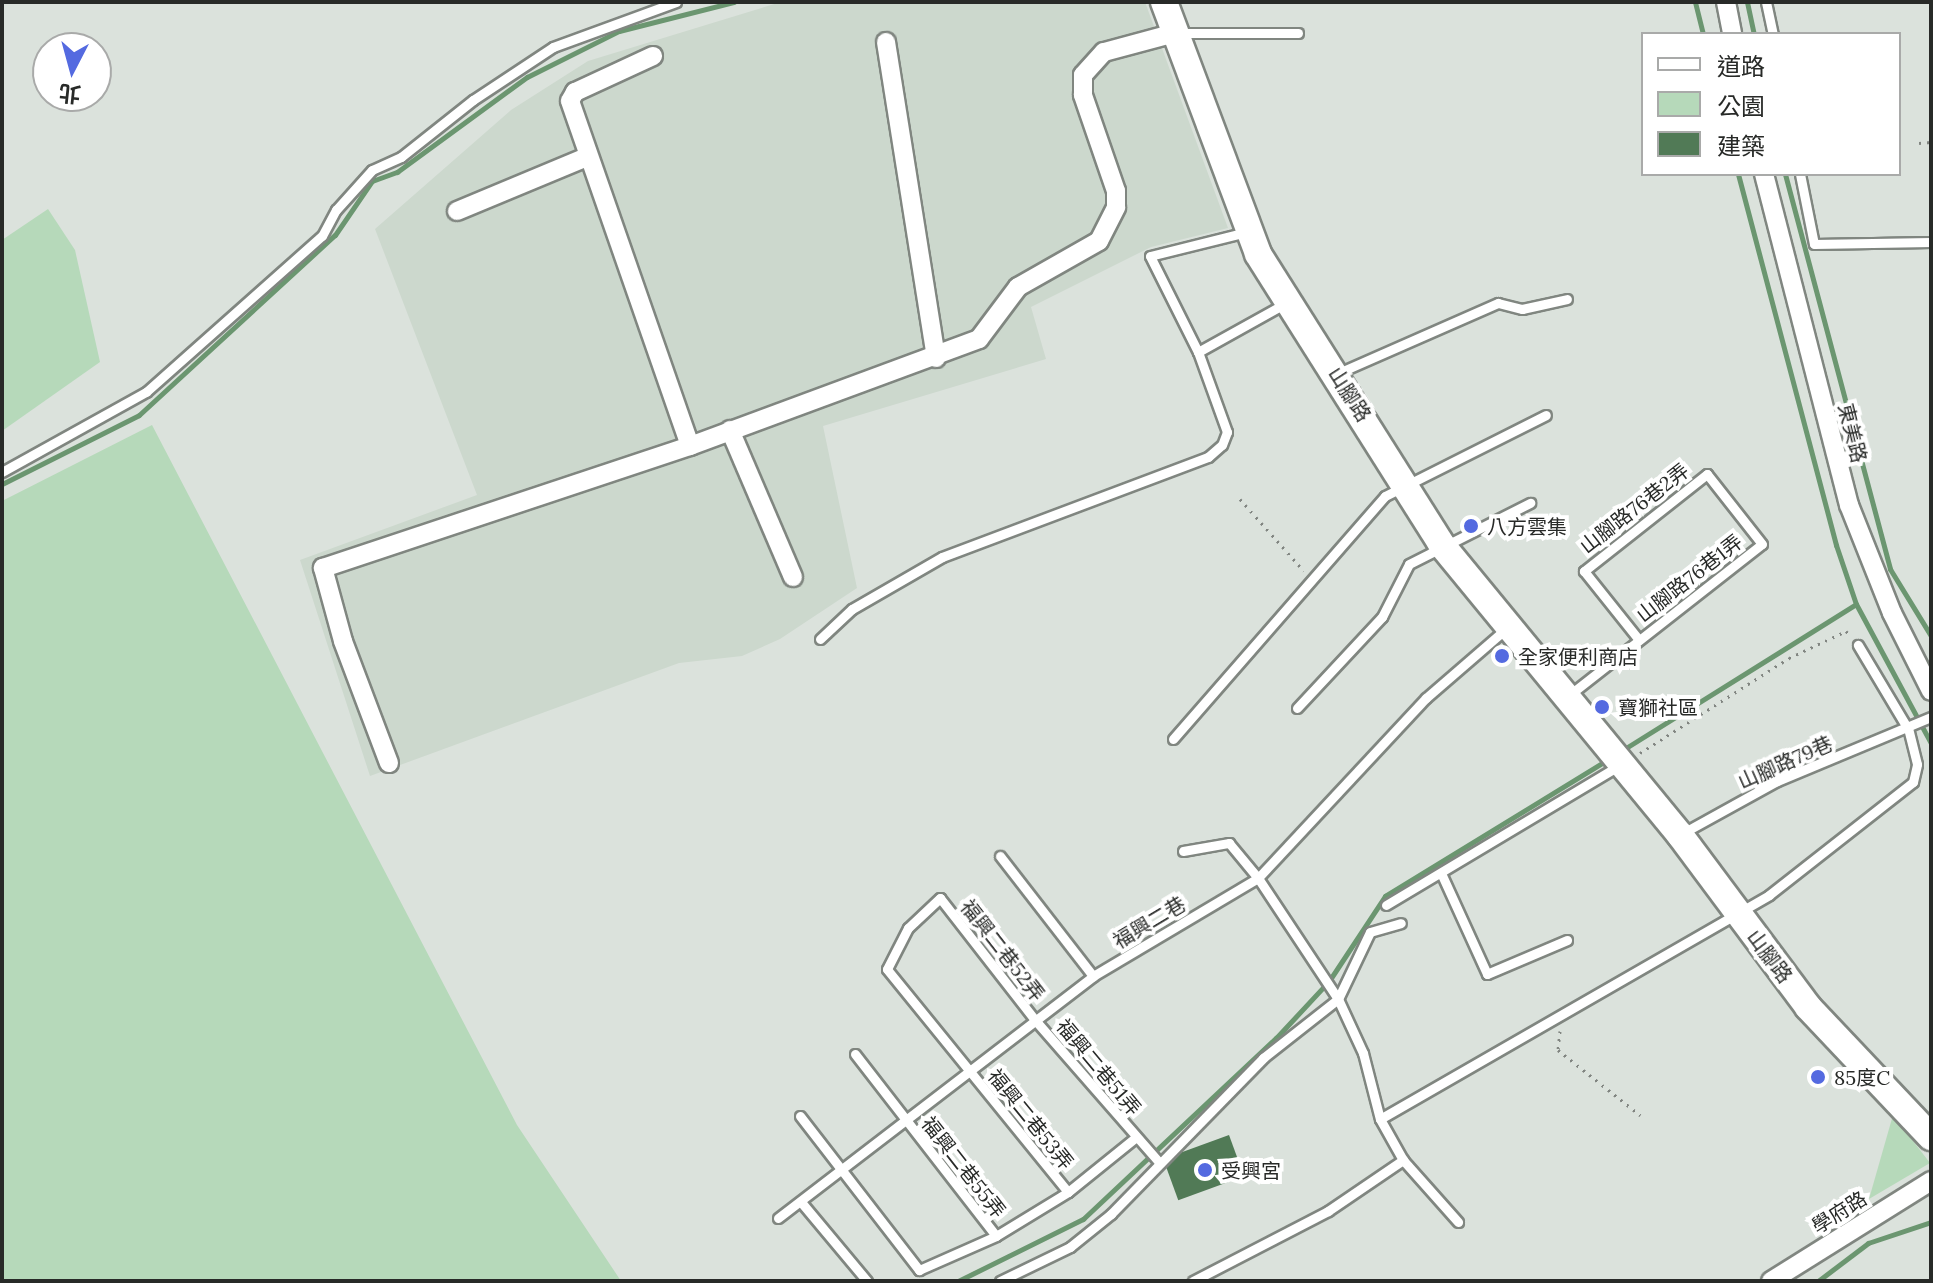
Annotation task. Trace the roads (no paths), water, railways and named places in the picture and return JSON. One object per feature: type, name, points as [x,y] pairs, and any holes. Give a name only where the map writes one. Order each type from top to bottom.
[{"type":"main road","name":"山腳路","points":[[1164,2],[1250,231],[1289,301],[1410,487],[1441,544],[1511,625],[1612,756],[1680,835],[1808,1007],[1931,1137]]},
{"type":"street","points":[[1726,2],[1732,32]]},
{"type":"street","points":[[389,763],[323,568],[690,446],[936,358],[979,339],[1018,287],[1099,241],[1116,207],[1116,191],[1083,95],[1083,75],[1104,52],[1175,33]]},
{"type":"street","points":[[886,42],[936,358]]},
{"type":"street","points":[[653,56],[575,92],[570,101],[690,446]]},
{"type":"street","points":[[457,211],[587,157]]},
{"type":"street","name":"東美路","points":[[1765,176],[1849,505],[1892,613],[1931,691]]},
{"type":"street","points":[[730,430],[793,577]]},
{"type":"street","name":"學府路","points":[[1771,1281],[1931,1181]]},
{"type":"lane","points":[[2,472],[146,392],[322,236],[336,210],[372,170],[401,157],[473,100],[553,47],[676,2]]},
{"type":"lane","points":[[1766,2],[1773,32]]},
{"type":"lane","points":[[1175,33],[1298,33]]},
{"type":"lane","points":[[1800,176],[1814,244],[1931,242]]},
{"type":"lane","points":[[820,639],[852,609],[942,557],[1208,457],[1227,432],[1198,352],[1150,256],[1250,231]]},
{"type":"lane","points":[[1336,374],[1498,303],[1522,309],[1567,299]]},
{"type":"lane","points":[[1198,352],[1289,301]]},
{"type":"lane","points":[[1173,739],[1385,496],[1410,487],[1546,415]]},
{"type":"lane","name":"山腳路76巷2弄","points":[[1639,640],[1584,571],[1707,474],[1762,544]]},
{"type":"lane","points":[[1297,708],[1382,617],[1409,564],[1441,544],[1530,503]]},
{"type":"lane","name":"山腳路76巷1弄","points":[[1566,697],[1762,544]]},
{"type":"lane","name":"福興二巷","points":[[778,1218],[967,1068],[1093,976],[1258,878],[1426,698],[1511,625]]},
{"type":"lane","points":[[1380,1119],[1560,1019],[1635,970],[1769,895],[1913,782],[1917,764],[1908,729],[1858,645]]},
{"type":"lane","name":"山腳路79巷","points":[[1680,835],[1777,781],[1931,717]]},
{"type":"lane","points":[[1386,905],[1441,873],[1612,756]]},
{"type":"lane","points":[[1183,851],[1229,843],[1258,878],[1338,999],[1363,1053],[1380,1119],[1403,1160],[1458,1222]]},
{"type":"lane","points":[[1000,856],[1093,976]]},
{"type":"lane","points":[[1441,873],[1487,974],[1567,940]]},
{"type":"lane","name":"福興二巷52弄","points":[[908,928],[940,898],[1035,1020]]},
{"type":"lane","points":[[1000,1281],[1070,1247],[1111,1214],[1158,1161],[1263,1058],[1338,999],[1370,932],[1401,923]]},
{"type":"lane","name":"福興二巷53弄","points":[[908,928],[887,969],[1068,1192]]},
{"type":"lane","name":"福興二巷51弄","points":[[1035,1020],[1158,1161]]},
{"type":"lane","name":"福興二巷55弄","points":[[855,1054],[996,1236]]},
{"type":"lane","points":[[800,1116],[838,1170],[919,1270],[996,1236],[1068,1192],[1135,1138]]},
{"type":"lane","points":[[1193,1281],[1328,1211],[1403,1160]]},
{"type":"lane","points":[[801,1202],[867,1281]]},
{"type":"waterway","points":[[2,484],[139,415],[335,235],[372,181],[397,172],[527,77],[619,31],[734,2]]},
{"type":"waterway","points":[[1695,2],[1702,32]]},
{"type":"waterway","points":[[1747,2],[1754,32]]},
{"type":"waterway","points":[[1739,176],[1836,545],[1856,604],[1931,743]]},
{"type":"waterway","points":[[1786,176],[1890,569],[1931,636]]},
{"type":"waterway","points":[[1621,751],[1856,604]]},
{"type":"waterway","points":[[958,1281],[1083,1219],[1276,1038],[1329,981],[1385,896],[1609,759]]},
{"type":"waterway","points":[[1818,1281],[1868,1243],[1931,1222]]},
{"type":"place","name":"八方雲集","points":[[1471,526]]},
{"type":"place","name":"全家便利商店","points":[[1502,656]]},
{"type":"place","name":"寶獅社區","points":[[1602,707]]},
{"type":"place","name":"85度C","points":[[1818,1077]]},
{"type":"place","name":"受興宮","points":[[1205,1170]]}]
